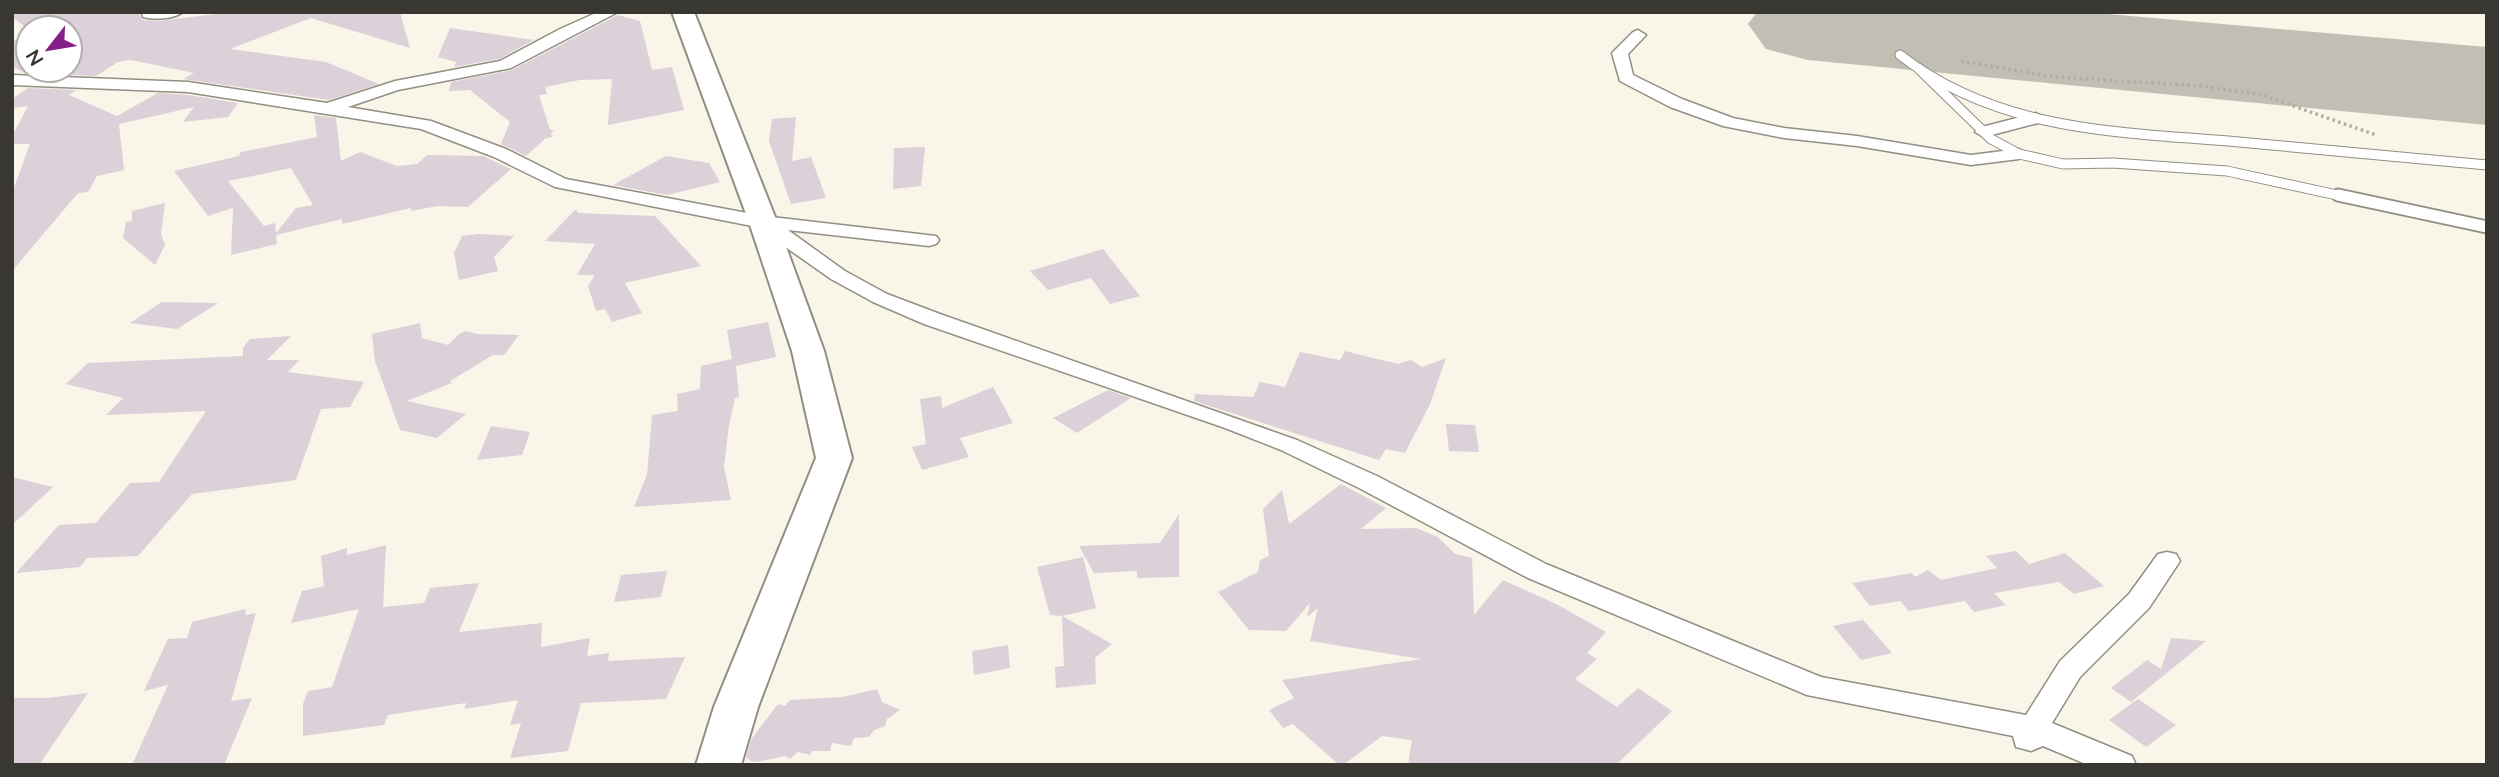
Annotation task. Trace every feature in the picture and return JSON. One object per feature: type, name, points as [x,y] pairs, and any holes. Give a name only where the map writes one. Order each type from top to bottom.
[{"type":"street","points":[[148,14],[176,12]]},
{"type":"street","points":[[325,109],[395,86],[505,65],[565,32],[611,12]]},
{"type":"street","points":[[682,12],[763,222],[808,351],[834,458],[736,707],[718,765]]},
{"type":"street","points":[[1638,35],[1619,53],[1626,78],[1676,103],[1729,122],[1784,134],[1857,141],[1971,160],[2019,154]]},
{"type":"street","points":[[12,80],[188,87],[251,94],[425,125],[500,153],[561,183],[763,222],[929,240]]},
{"type":"street","points":[[1984,132],[2036,118]]},
{"type":"street","points":[[763,222],[838,275],[880,298],[932,319],[1289,444],[1368,482],[1537,571],[1817,687],[2032,728],[2121,765]]},
{"type":"street","points":[[2027,738],[2070,669],[2140,601],[2167,561]]},
{"type":"street","points":[[2027,738],[2106,765]]},
{"type":"street","points":[[2027,738],[2115,765]]},
{"type":"lane","points":[[1900,55],[1964,95],[2070,127],[2487,165]]},
{"type":"lane","points":[[1919,69],[1984,132],[2019,154],[2063,164],[2113,163],[2227,171],[2487,227]]},
{"type":"path","points":[[1961,61],[2054,77],[2201,86],[2262,95],[2380,135]]},
{"type":"building","points":[[12,12],[139,12],[142,20],[158,21],[234,12],[400,12],[410,48],[311,18],[230,49],[326,62],[379,84],[329,100],[183,79],[194,73],[131,60],[118,62],[96,76],[84,75],[84,14],[14,14],[14,18]]},
{"type":"building","points":[[618,15],[640,21],[652,70],[672,67],[684,110],[608,125],[612,79],[580,80],[545,87],[547,94],[539,95],[550,130],[554,130],[552,137],[546,138],[526,156],[501,144],[510,122],[470,90],[449,91],[451,82],[512,70]]},
{"type":"building","points":[[450,28],[534,40],[499,59],[454,67],[456,62],[438,57]]},
{"type":"building","points":[[14,40],[14,68],[12,67]]},
{"type":"building","points":[[28,88],[76,90],[69,95],[117,116],[158,93],[238,103],[228,117],[183,122],[194,107],[119,124],[124,170],[97,176],[88,192],[78,193],[12,271],[12,193],[30,144],[12,144],[12,136],[28,106],[12,108],[12,99]]},
{"type":"building","points":[[314,115],[336,118],[341,161],[360,152],[397,166],[417,164],[427,155],[483,156],[511,169],[468,207],[438,206],[411,211],[411,208],[342,224],[342,219],[276,235],[277,244],[231,255],[233,208],[208,216],[174,171],[239,156],[241,152],[317,137]],"holes":[[[291,168],[313,205],[296,208],[276,233],[275,223],[264,226],[228,181]]]},
{"type":"building","points":[[796,117],[792,161],[811,157],[826,198],[791,204],[769,141],[772,119]]},
{"type":"building","points":[[925,147],[921,186],[893,189],[894,148]]},
{"type":"building","points":[[666,156],[709,163],[720,182],[667,195],[613,185]]},
{"type":"building","points":[[165,203],[161,234],[165,245],[155,265],[123,238],[126,222],[132,221],[132,211]]},
{"type":"building","points":[[576,209],[578,213],[655,216],[701,266],[625,283],[642,313],[612,322],[605,309],[596,311],[588,286],[595,275],[577,275],[595,244],[545,241]]},
{"type":"building","points":[[462,236],[514,236],[494,257],[498,271],[459,280],[454,253]]},
{"type":"building","points":[[1103,249],[1140,296],[1110,304],[1091,278],[1048,290],[1030,271]]},
{"type":"building","points":[[162,302],[218,303],[177,329],[130,323]]},
{"type":"building","points":[[768,322],[776,357],[736,366],[739,397],[735,398],[729,425],[724,467],[731,500],[634,507],[647,475],[652,415],[678,411],[677,394],[700,389],[701,366],[732,359],[727,330]]},
{"type":"building","points":[[420,323],[422,338],[448,345],[466,331],[477,334],[519,335],[504,355],[493,355],[450,381],[452,383],[407,401],[466,414],[437,438],[400,430],[375,361],[372,334]]},
{"type":"building","points":[[291,336],[267,360],[299,360],[288,372],[364,382],[350,407],[321,409],[296,480],[192,494],[138,556],[87,558],[80,567],[16,573],[59,525],[96,523],[130,483],[159,482],[206,411],[106,415],[123,398],[66,384],[88,363],[243,356],[243,348],[250,339]]},
{"type":"building","points":[[1345,351],[1398,364],[1411,360],[1422,367],[1446,358],[1430,404],[1405,453],[1386,449],[1379,460],[1194,401],[1195,394],[1253,397],[1260,382],[1285,387],[1300,352],[1340,360]]},
{"type":"building","points":[[993,387],[1013,423],[960,438],[969,457],[922,470],[912,447],[926,444],[920,399],[941,396],[942,408]]},
{"type":"building","points":[[1108,390],[1131,398],[1077,433],[1053,418]]},
{"type":"building","points":[[1446,424],[1475,425],[1479,452],[1449,451]]},
{"type":"building","points":[[491,426],[530,432],[522,455],[477,460]]},
{"type":"building","points":[[12,477],[53,487],[12,525]]},
{"type":"building","points":[[1341,484],[1386,508],[1361,529],[1416,528],[1438,537],[1455,554],[1472,558],[1474,615],[1503,580],[1556,604],[1606,632],[1587,653],[1597,659],[1575,679],[1617,707],[1638,688],[1672,711],[1616,765],[1408,765],[1412,740],[1382,736],[1343,765],[1339,765],[1293,724],[1283,728],[1269,710],[1294,698],[1282,680],[1421,659],[1310,641],[1318,608],[1307,617],[1310,603],[1286,631],[1249,630],[1218,592],[1258,572],[1260,560],[1269,556],[1263,509],[1282,490],[1289,524]]},
{"type":"building","points":[[1179,514],[1179,577],[1137,578],[1137,571],[1094,573],[1079,546],[1160,543]]},
{"type":"building","points":[[386,545],[383,607],[424,603],[430,588],[479,583],[459,632],[542,623],[541,647],[590,638],[587,656],[609,653],[608,661],[685,657],[666,699],[581,703],[568,751],[510,758],[521,723],[510,725],[518,700],[464,709],[466,703],[388,715],[384,725],[303,736],[303,704],[308,691],[332,687],[359,609],[291,623],[302,591],[324,586],[321,556],[347,548],[347,555]]},
{"type":"building","points":[[2016,551],[2029,564],[2065,553],[2104,586],[2074,594],[2059,582],[1994,593],[2006,605],[1974,612],[1965,601],[1909,611],[1900,601],[1870,606],[1852,583],[1912,573],[1915,577],[1928,570],[1941,580],[1997,568],[1986,556]]},
{"type":"building","points":[[1083,557],[1096,608],[1062,616],[1050,615],[1037,567]]},
{"type":"building","points":[[667,571],[661,597],[614,602],[621,575]]},
{"type":"building","points":[[246,609],[245,615],[256,613],[231,701],[252,698],[224,765],[132,765],[168,685],[144,691],[168,639],[187,638],[192,622]]},
{"type":"building","points":[[1062,616],[1112,644],[1095,658],[1096,684],[1056,688],[1055,667],[1064,666]]},
{"type":"building","points":[[1863,620],[1892,653],[1861,660],[1833,626]]},
{"type":"building","points":[[2171,638],[2206,641],[2131,702],[2111,688],[2147,660],[2161,669]]},
{"type":"building","points":[[1008,645],[1010,668],[974,675],[972,651]]},
{"type":"building","points":[[877,689],[882,702],[900,710],[887,719],[885,726],[874,730],[869,737],[854,738],[851,746],[832,743],[830,751],[812,751],[810,755],[798,752],[790,759],[785,756],[757,762],[746,757],[752,738],[778,704],[785,706],[790,700],[843,697]]},
{"type":"building","points":[[88,693],[39,765],[12,765],[12,698],[47,698]]},
{"type":"building","points":[[2138,699],[2176,725],[2146,747],[2109,720]]},
{"type":"taxiway","points":[[1854,12],[1861,29]]},
{"type":"runway","points":[[1808,24],[2487,86]]}]
